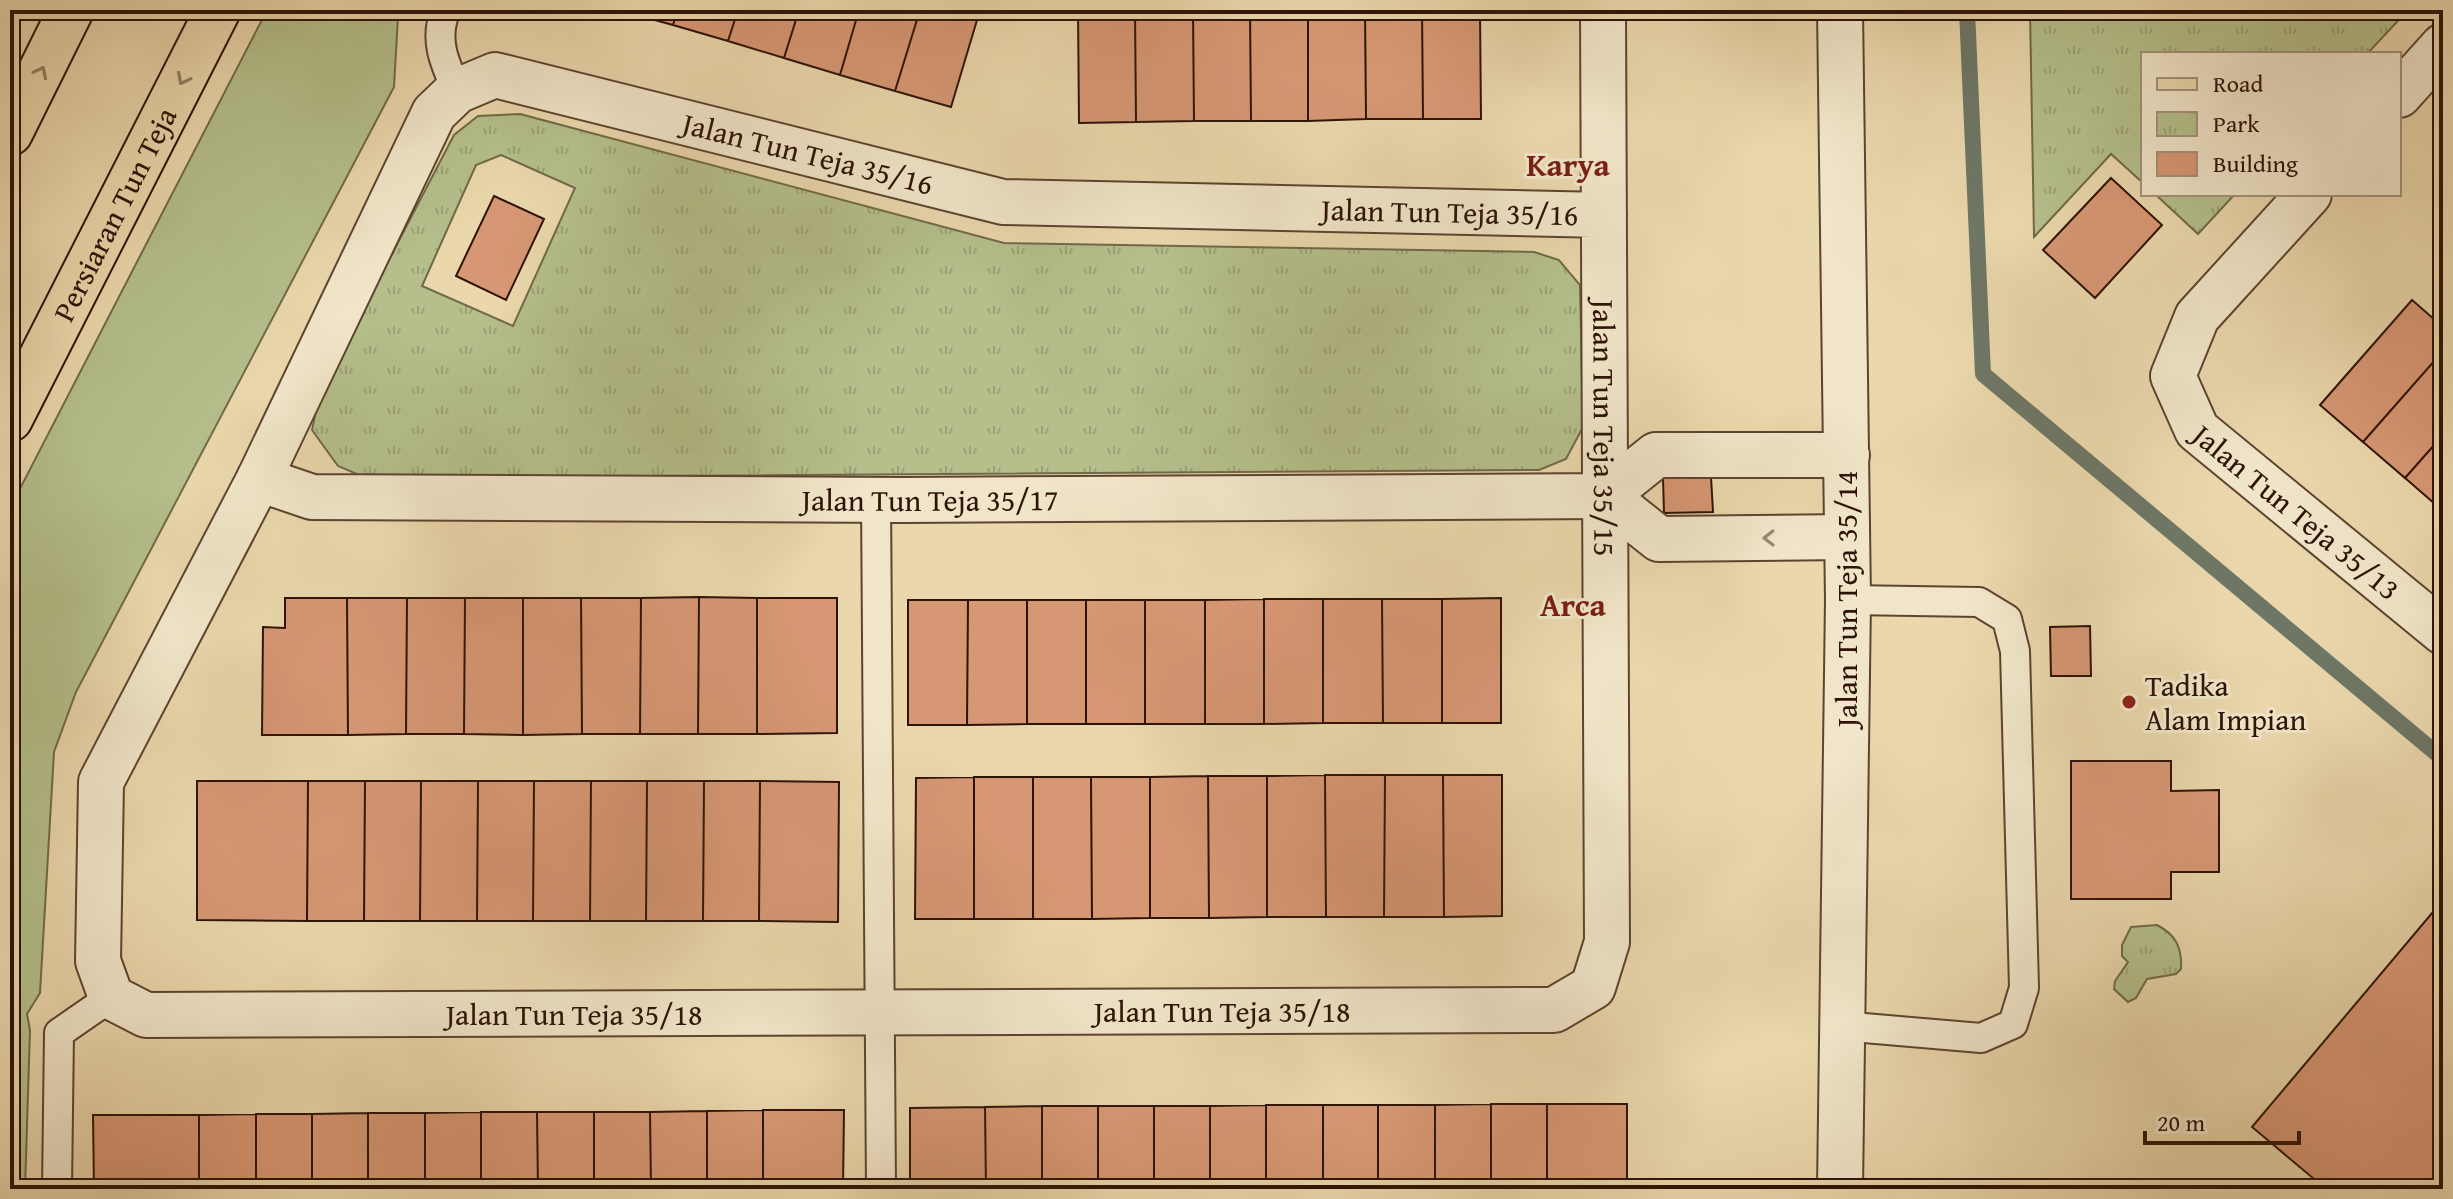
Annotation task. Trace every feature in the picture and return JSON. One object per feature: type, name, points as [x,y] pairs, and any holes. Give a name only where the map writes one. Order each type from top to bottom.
[{"type":"main road","points":[[10,133],[71,10]]},
{"type":"main road","name":"Persiaran Tun Teja","points":[[10,419],[218,10]]},
{"type":"street","name":"Jalan Tun Teja 35/15","points":[[1593,987],[1607,942],[1603,10]]},
{"type":"street","name":"Jalan Tun Teja 35/14","points":[[1840,10],[1848,600],[1840,1189]]},
{"type":"street","points":[[2401,93],[2443,46]]},
{"type":"street","name":"Jalan Tun Teja 35/16","points":[[259,479],[434,113],[457,91],[495,75],[1003,202],[1604,215]]},
{"type":"street","name":"Jalan Tun Teja 35/13","points":[[2307,196],[2197,317],[2173,376],[2197,430],[2443,632]]},
{"type":"street","points":[[1847,455],[1656,455],[1605,496],[1659,539],[1847,537]]},
{"type":"street","points":[[111,997],[98,961],[101,782],[259,479]]},
{"type":"street","name":"Jalan Tun Teja 35/17","points":[[259,479],[312,497],[876,499],[1605,496]]},
{"type":"street","name":"Jalan Tun Teja 35/18","points":[[111,997],[146,1015],[1554,1010],[1593,987]]},
{"type":"lane","points":[[446,10],[441,21],[441,54],[457,91]]},
{"type":"lane","points":[[876,499],[881,1189]]},
{"type":"lane","points":[[1841,1026],[1981,1038],[2013,1024],[2024,988],[2015,651],[2007,619],[1979,602],[1848,600]]},
{"type":"lane","points":[[57,1189],[59,1033],[111,997]]},
{"type":"green space","points":[[267,10],[401,10],[394,87],[76,692],[54,752],[40,993],[27,1014],[30,1030],[25,1189],[10,1189],[10,508]]},
{"type":"green space","points":[[2030,10],[2408,10],[2369,52],[2141,52],[2141,181],[2111,154],[2034,237]]},
{"type":"green space","points":[[520,114],[1004,243],[1534,252],[1559,260],[1580,285],[1583,427],[1566,459],[1539,470],[366,478],[338,466],[312,430],[320,392],[454,135],[478,116]],"holes":[[[501,155],[575,188],[513,326],[422,286],[476,165]]]},
{"type":"green space","points":[[2157,196],[2233,196],[2198,234]]},
{"type":"green space","points":[[2157,925],[2176,942],[2181,969],[2176,974],[2147,979],[2136,998],[2128,1002],[2114,989],[2115,981],[2128,962],[2122,956],[2122,945],[2131,927]]},
{"type":"building","points":[[618,10],[678,10],[673,25]]},
{"type":"building","points":[[678,10],[738,10],[728,41],[673,25]]},
{"type":"building","points":[[738,10],[799,10],[784,58],[728,41]]},
{"type":"building","points":[[799,10],[859,10],[840,75],[784,58]]},
{"type":"building","points":[[859,10],[920,10],[895,91],[840,75]]},
{"type":"building","points":[[920,10],[980,10],[951,107],[895,91]]},
{"type":"building","points":[[1078,10],[1135,10],[1136,122],[1079,123]]},
{"type":"building","points":[[1135,10],[1193,10],[1194,121],[1136,122]]},
{"type":"building","points":[[1193,10],[1250,10],[1251,121],[1194,121]]},
{"type":"building","points":[[1250,10],[1308,10],[1308,121],[1251,121]]},
{"type":"building","points":[[1308,10],[1365,10],[1366,119],[1308,121]]},
{"type":"building","points":[[1365,10],[1422,10],[1423,119],[1366,119]]},
{"type":"building","points":[[1422,10],[1480,10],[1481,119],[1423,119]]},
{"type":"building","points":[[2111,178],[2162,225],[2095,298],[2043,250]]},
{"type":"building","points":[[494,196],[544,219],[506,300],[456,276]]},
{"type":"building","points":[[2412,300],[2443,327],[2443,351],[2363,442],[2320,405]]},
{"type":"building","points":[[2443,351],[2443,435],[2405,478],[2363,442]]},
{"type":"building","points":[[2443,435],[2443,511],[2405,478]]},
{"type":"building","points":[[1711,477],[1713,512],[1664,513],[1663,478]]},
{"type":"building","points":[[699,597],[698,734],[640,734],[641,598]]},
{"type":"building","points":[[699,597],[757,598],[757,734],[698,734]]},
{"type":"building","points":[[285,598],[347,598],[348,735],[262,735],[263,627],[285,628]]},
{"type":"building","points":[[347,598],[407,598],[406,734],[348,735]]},
{"type":"building","points":[[407,598],[465,598],[464,734],[406,734]]},
{"type":"building","points":[[465,598],[523,598],[523,735],[464,734]]},
{"type":"building","points":[[523,598],[581,598],[582,734],[523,735]]},
{"type":"building","points":[[581,598],[641,598],[640,734],[582,734]]},
{"type":"building","points":[[757,598],[837,598],[837,733],[757,734]]},
{"type":"building","points":[[1501,598],[1501,723],[1442,723],[1442,599]]},
{"type":"building","points":[[1264,599],[1264,724],[1205,724],[1205,600]]},
{"type":"building","points":[[1264,599],[1323,599],[1323,723],[1264,724]]},
{"type":"building","points":[[1323,599],[1382,599],[1383,723],[1323,723]]},
{"type":"building","points":[[1382,599],[1442,599],[1442,723],[1383,723]]},
{"type":"building","points":[[908,600],[968,600],[967,725],[908,725]]},
{"type":"building","points":[[968,600],[1027,600],[1027,724],[967,725]]},
{"type":"building","points":[[1027,600],[1086,600],[1086,724],[1027,724]]},
{"type":"building","points":[[1086,600],[1145,600],[1145,724],[1086,724]]},
{"type":"building","points":[[1145,600],[1205,600],[1205,724],[1145,724]]},
{"type":"building","points":[[2090,626],[2091,676],[2051,676],[2050,627]]},
{"type":"building","points":[[2071,761],[2171,761],[2171,791],[2219,790],[2219,872],[2171,872],[2171,899],[2071,899]]},
{"type":"building","points":[[1325,775],[1326,917],[1267,917],[1267,776]]},
{"type":"building","points":[[1325,775],[1385,775],[1384,917],[1326,917]]},
{"type":"building","points":[[1385,775],[1443,775],[1444,917],[1384,917]]},
{"type":"building","points":[[1443,775],[1502,775],[1502,916],[1444,917]]},
{"type":"building","points":[[1208,776],[1209,918],[1150,918],[1150,777]]},
{"type":"building","points":[[1208,776],[1267,776],[1267,917],[1209,918]]},
{"type":"building","points":[[974,777],[974,919],[915,919],[916,778]]},
{"type":"building","points":[[974,777],[1033,777],[1033,919],[974,919]]},
{"type":"building","points":[[1033,777],[1091,777],[1092,919],[1033,919]]},
{"type":"building","points":[[1091,777],[1150,777],[1150,918],[1092,919]]},
{"type":"building","points":[[197,781],[308,781],[307,921],[197,920]]},
{"type":"building","points":[[308,781],[365,781],[364,921],[307,921]]},
{"type":"building","points":[[365,781],[421,781],[420,921],[364,921]]},
{"type":"building","points":[[421,781],[478,781],[477,921],[420,921]]},
{"type":"building","points":[[478,781],[534,781],[533,921],[477,921]]},
{"type":"building","points":[[534,781],[591,781],[590,921],[533,921]]},
{"type":"building","points":[[591,781],[647,781],[646,921],[590,921]]},
{"type":"building","points":[[647,781],[704,781],[703,921],[646,921]]},
{"type":"building","points":[[704,781],[760,781],[759,921],[703,921]]},
{"type":"building","points":[[760,781],[839,782],[838,922],[759,921]]},
{"type":"building","points":[[2443,900],[2443,1189],[2326,1189],[2252,1127]]},
{"type":"building","points":[[1491,1104],[1547,1104],[1547,1189],[1491,1189]]},
{"type":"building","points":[[1491,1104],[1491,1189],[1435,1189],[1435,1105]]},
{"type":"building","points":[[1547,1104],[1627,1104],[1627,1189],[1547,1189]]},
{"type":"building","points":[[1266,1105],[1266,1189],[1210,1189],[1210,1106]]},
{"type":"building","points":[[1266,1105],[1323,1105],[1323,1189],[1266,1189]]},
{"type":"building","points":[[1323,1105],[1378,1105],[1378,1189],[1323,1189]]},
{"type":"building","points":[[1378,1105],[1435,1105],[1435,1189],[1378,1189]]},
{"type":"building","points":[[1042,1106],[1042,1189],[986,1189],[985,1107]]},
{"type":"building","points":[[1042,1106],[1098,1106],[1098,1189],[1042,1189]]},
{"type":"building","points":[[1098,1106],[1154,1106],[1154,1189],[1098,1189]]},
{"type":"building","points":[[1154,1106],[1210,1106],[1210,1189],[1154,1189]]},
{"type":"building","points":[[985,1107],[986,1189],[910,1189],[910,1108]]},
{"type":"building","points":[[763,1110],[844,1110],[843,1189],[763,1189]]},
{"type":"building","points":[[763,1110],[763,1189],[707,1189],[707,1111]]},
{"type":"building","points":[[707,1111],[707,1189],[651,1189],[650,1112]]},
{"type":"building","points":[[481,1112],[481,1189],[425,1189],[425,1113]]},
{"type":"building","points":[[481,1112],[537,1112],[538,1189],[481,1189]]},
{"type":"building","points":[[537,1112],[594,1112],[594,1189],[538,1189]]},
{"type":"building","points":[[594,1112],[650,1112],[651,1189],[594,1189]]},
{"type":"building","points":[[368,1113],[368,1189],[312,1189],[312,1114]]},
{"type":"building","points":[[368,1113],[425,1113],[425,1189],[368,1189]]},
{"type":"building","points":[[256,1114],[256,1189],[199,1189],[199,1115]]},
{"type":"building","points":[[256,1114],[312,1114],[312,1189],[256,1189]]},
{"type":"building","points":[[93,1115],[199,1115],[199,1189],[94,1189]]},
{"type":"waterway","points":[[1967,10],[1983,374],[2443,759]]},
{"type":"place","name":"Tadika Alam Impian","points":[[2129,702]]},
{"type":"district","name":"Karya","points":[[1568,164]]},
{"type":"district","name":"Arca","points":[[1573,604]]}]
